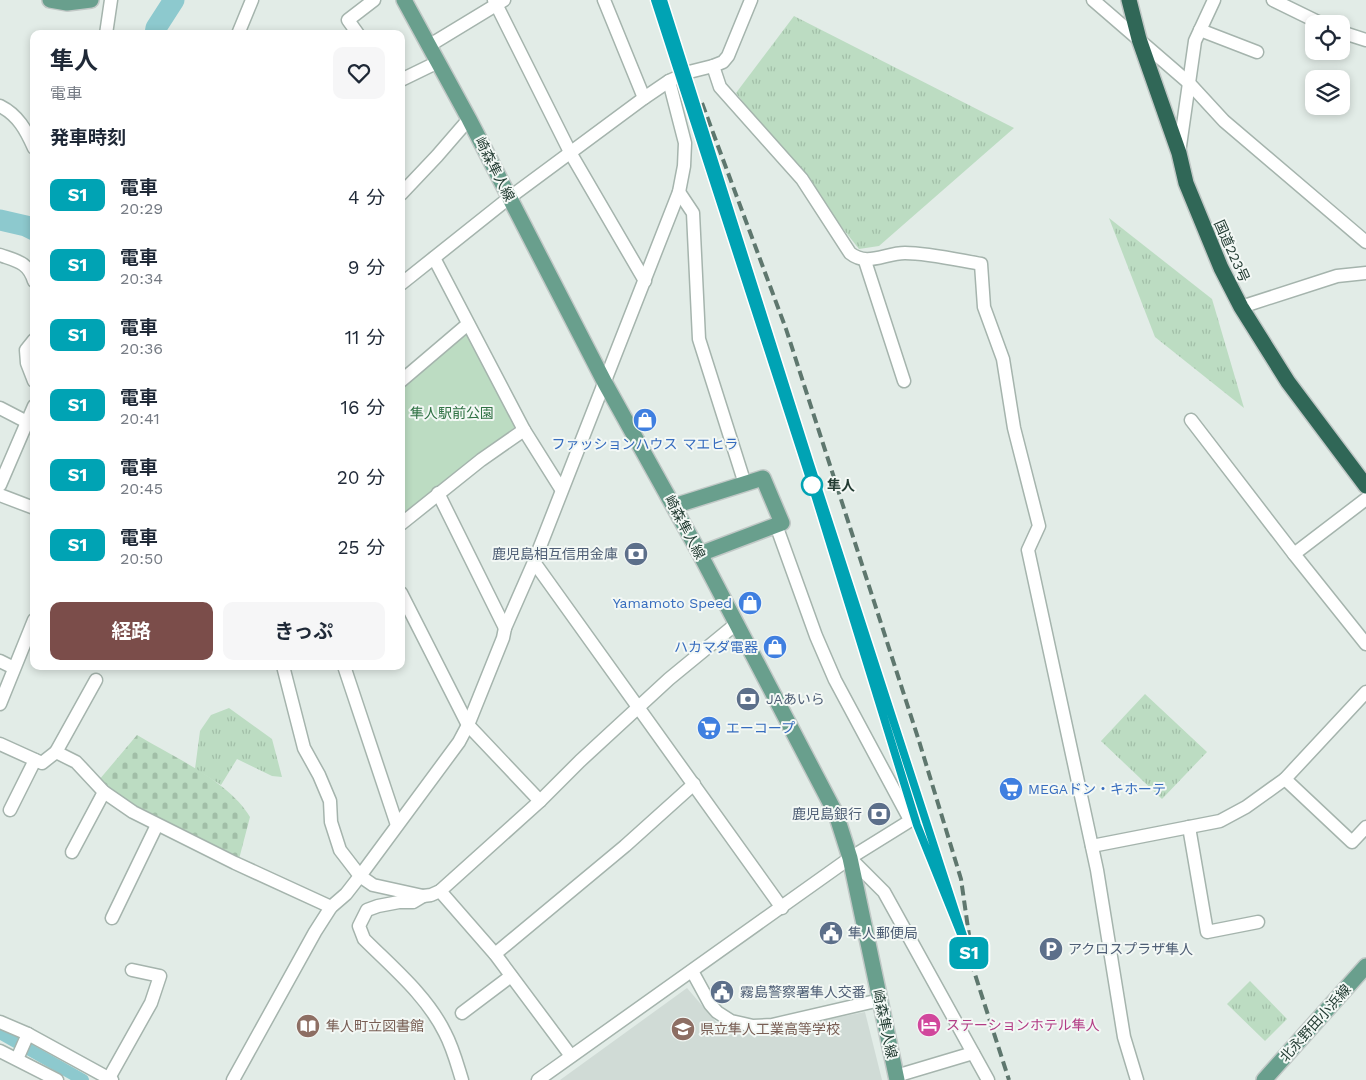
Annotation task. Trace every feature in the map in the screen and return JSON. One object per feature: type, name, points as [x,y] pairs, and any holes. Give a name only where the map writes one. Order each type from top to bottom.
[{"type":"highway","name":"国道223号","points":[[1129,0],[1139,39],[1179,154],[1186,183],[1220,268],[1241,307],[1288,382],[1366,486]]},
{"type":"main road","points":[[50,0],[67,3],[91,0]]},
{"type":"main road","name":"崎森隼人線","points":[[404,0],[469,119],[605,383],[700,554],[836,814],[850,858],[896,1078]]},
{"type":"main road","points":[[674,506],[763,478],[782,523],[700,554]]},
{"type":"main road","name":"北永野田小浜線","points":[[1264,1080],[1366,966]]},
{"type":"street","points":[[107,30],[111,0]]},
{"type":"street","points":[[240,30],[252,0]]},
{"type":"street","points":[[355,30],[348,20],[374,0]]},
{"type":"street","points":[[604,0],[644,98]]},
{"type":"street","points":[[405,281],[509,198],[571,154],[644,98],[670,81],[689,72],[723,62],[728,56],[751,0]]},
{"type":"street","points":[[1093,0],[1188,83],[1222,119],[1366,242]]},
{"type":"street","points":[[1179,154],[1195,41],[1214,0]]},
{"type":"street","points":[[1273,0],[1305,16]]},
{"type":"street","points":[[430,45],[498,2],[571,154],[645,281]]},
{"type":"street","points":[[1200,30],[1257,52]]},
{"type":"street","points":[[1350,35],[1366,40]]},
{"type":"street","points":[[405,78],[438,62]]},
{"type":"street","points":[[713,66],[720,86],[802,179],[850,253],[856,258],[865,261],[904,252],[981,264],[984,307],[1003,359],[1014,428],[1039,526],[1028,550],[1092,846],[1124,1037],[1137,1080]]},
{"type":"street","points":[[233,1080],[310,940],[331,907],[346,894],[360,876],[459,742],[468,725],[679,192],[684,166],[685,144],[670,81]]},
{"type":"street","points":[[0,106],[17,118],[25,128],[30,139]]},
{"type":"street","points":[[405,190],[469,119]]},
{"type":"street","points":[[679,192],[693,213],[699,339],[745,484]]},
{"type":"street","points":[[0,255],[18,261],[30,270]]},
{"type":"street","points":[[434,258],[524,430],[561,489]]},
{"type":"street","points":[[865,261],[904,381]]},
{"type":"street","points":[[1241,307],[1337,276],[1366,272]]},
{"type":"street","points":[[405,378],[468,324]]},
{"type":"street","points":[[30,345],[26,350],[30,371]]},
{"type":"street","points":[[0,408],[27,422]]},
{"type":"street","points":[[0,485],[30,415]]},
{"type":"street","points":[[1191,420],[1366,644]]},
{"type":"street","points":[[405,521],[480,460],[524,430]]},
{"type":"street","points":[[438,493],[505,628]]},
{"type":"street","points":[[0,495],[30,506]]},
{"type":"street","points":[[1294,554],[1366,499]]},
{"type":"street","points":[[538,1080],[850,858],[908,822],[909,818],[835,680],[816,636],[776,525]]},
{"type":"street","points":[[534,562],[782,908]]},
{"type":"street","points":[[405,601],[468,725],[540,801]]},
{"type":"street","points":[[284,670],[304,748],[319,775],[330,801],[331,822],[340,850],[360,876],[373,884],[423,896],[431,895],[440,890],[540,801],[580,761],[669,679],[736,624]]},
{"type":"street","points":[[0,704],[30,630]]},
{"type":"street","points":[[0,661],[14,668]]},
{"type":"street","points":[[345,670],[397,825]]},
{"type":"street","points":[[0,744],[42,763],[56,752],[96,680]]},
{"type":"street","points":[[1092,846],[1220,821],[1246,807],[1285,779],[1366,692]]},
{"type":"street","points":[[56,752],[76,762],[104,792],[133,812],[258,874],[331,907]]},
{"type":"street","points":[[10,810],[35,760]]},
{"type":"street","points":[[1285,779],[1352,842],[1366,827]]},
{"type":"street","points":[[495,954],[625,846],[694,784]]},
{"type":"street","points":[[72,852],[104,792]]},
{"type":"street","points":[[112,918],[157,825]]},
{"type":"street","points":[[1189,826],[1207,932],[1258,922]]},
{"type":"street","points":[[850,858],[884,892],[988,1080]]},
{"type":"street","points":[[440,890],[495,954],[571,1056]]},
{"type":"street","points":[[423,896],[413,902],[399,902],[368,910],[359,926],[364,940],[420,997],[437,1019],[452,1048],[462,1080]]},
{"type":"street","points":[[0,1022],[28,1034],[110,1079],[151,1003],[160,976],[132,970]]},
{"type":"street","points":[[692,972],[710,1004],[717,1012],[731,1021],[753,1026],[772,1025],[880,1000]]},
{"type":"street","points":[[462,1013],[511,976]]},
{"type":"street","points":[[17,1058],[28,1034]]},
{"type":"street","points":[[0,1051],[17,1058],[39,1076],[57,1080]]},
{"type":"street","points":[[896,1078],[973,1053]]},
{"type":"shaded area","name":"県立隼人工業高等学校","points":[[687,988],[718,1024],[753,1034],[865,1012],[882,1080],[560,1080]]},
{"type":"green space","points":[[794,16],[1014,128],[879,246],[859,249],[736,93]]},
{"type":"green space","points":[[1109,218],[1212,299],[1244,408],[1155,337]]},
{"type":"green space","name":"隼人駅前公園","points":[[467,331],[515,427],[405,516],[405,381]]},
{"type":"green space","points":[[1145,694],[1207,752],[1162,799],[1101,741]]},
{"type":"green space","points":[[229,708],[272,739],[282,777],[272,776],[237,759],[221,785],[195,769],[200,731],[211,715]]},
{"type":"green space","points":[[137,735],[215,781],[241,804],[250,817],[239,859],[136,810],[99,780]]},
{"type":"green space","points":[[1250,981],[1287,1019],[1265,1041],[1227,1004]]},
{"type":"waterway","points":[[156,30],[174,0]]},
{"type":"waterway","points":[[0,220],[30,228]]},
{"type":"waterway","points":[[0,1033],[83,1080]]},
{"type":"railway","points":[[663,0],[681,52]]},
{"type":"railway","points":[[679,47],[685,74],[1009,1080]]},
{"type":"railway","points":[[702,103],[786,329],[919,741],[961,879],[969,935]]},
{"type":"railway","points":[[864,652],[917,825],[937,876]]},
{"type":"train","name":"S1","points":[[655,0],[812,485],[917,825],[969,954],[810,464],[663,0]]},
{"type":"place","name":"ファッションハウス マエヒラ","points":[[645,420]]},
{"type":"place","name":"隼人","points":[[812,485]]},
{"type":"place","name":"鹿児島相互信用金庫","points":[[636,554]]},
{"type":"place","name":"Yamamoto Speed","points":[[750,603]]},
{"type":"place","name":"ハカマダ電器","points":[[775,647]]},
{"type":"place","name":"JAあいら","points":[[748,699]]},
{"type":"place","name":"エーコープ","points":[[709,728]]},
{"type":"place","name":"MEGAドン・キホーテ","points":[[1011,789]]},
{"type":"place","name":"鹿児島銀行","points":[[879,814]]},
{"type":"place","name":"隼人郵便局","points":[[831,933]]},
{"type":"place","name":"アクロスプラザ隼人","points":[[1051,949]]},
{"type":"place","name":"霧島警察署隼人交番","points":[[722,992]]},
{"type":"place","name":"ステーションホテル隼人","points":[[929,1025]]},
{"type":"place","name":"隼人町立図書館","points":[[308,1026]]},
{"type":"place","name":"県立隼人工業高等学校","points":[[683,1029]]}]
